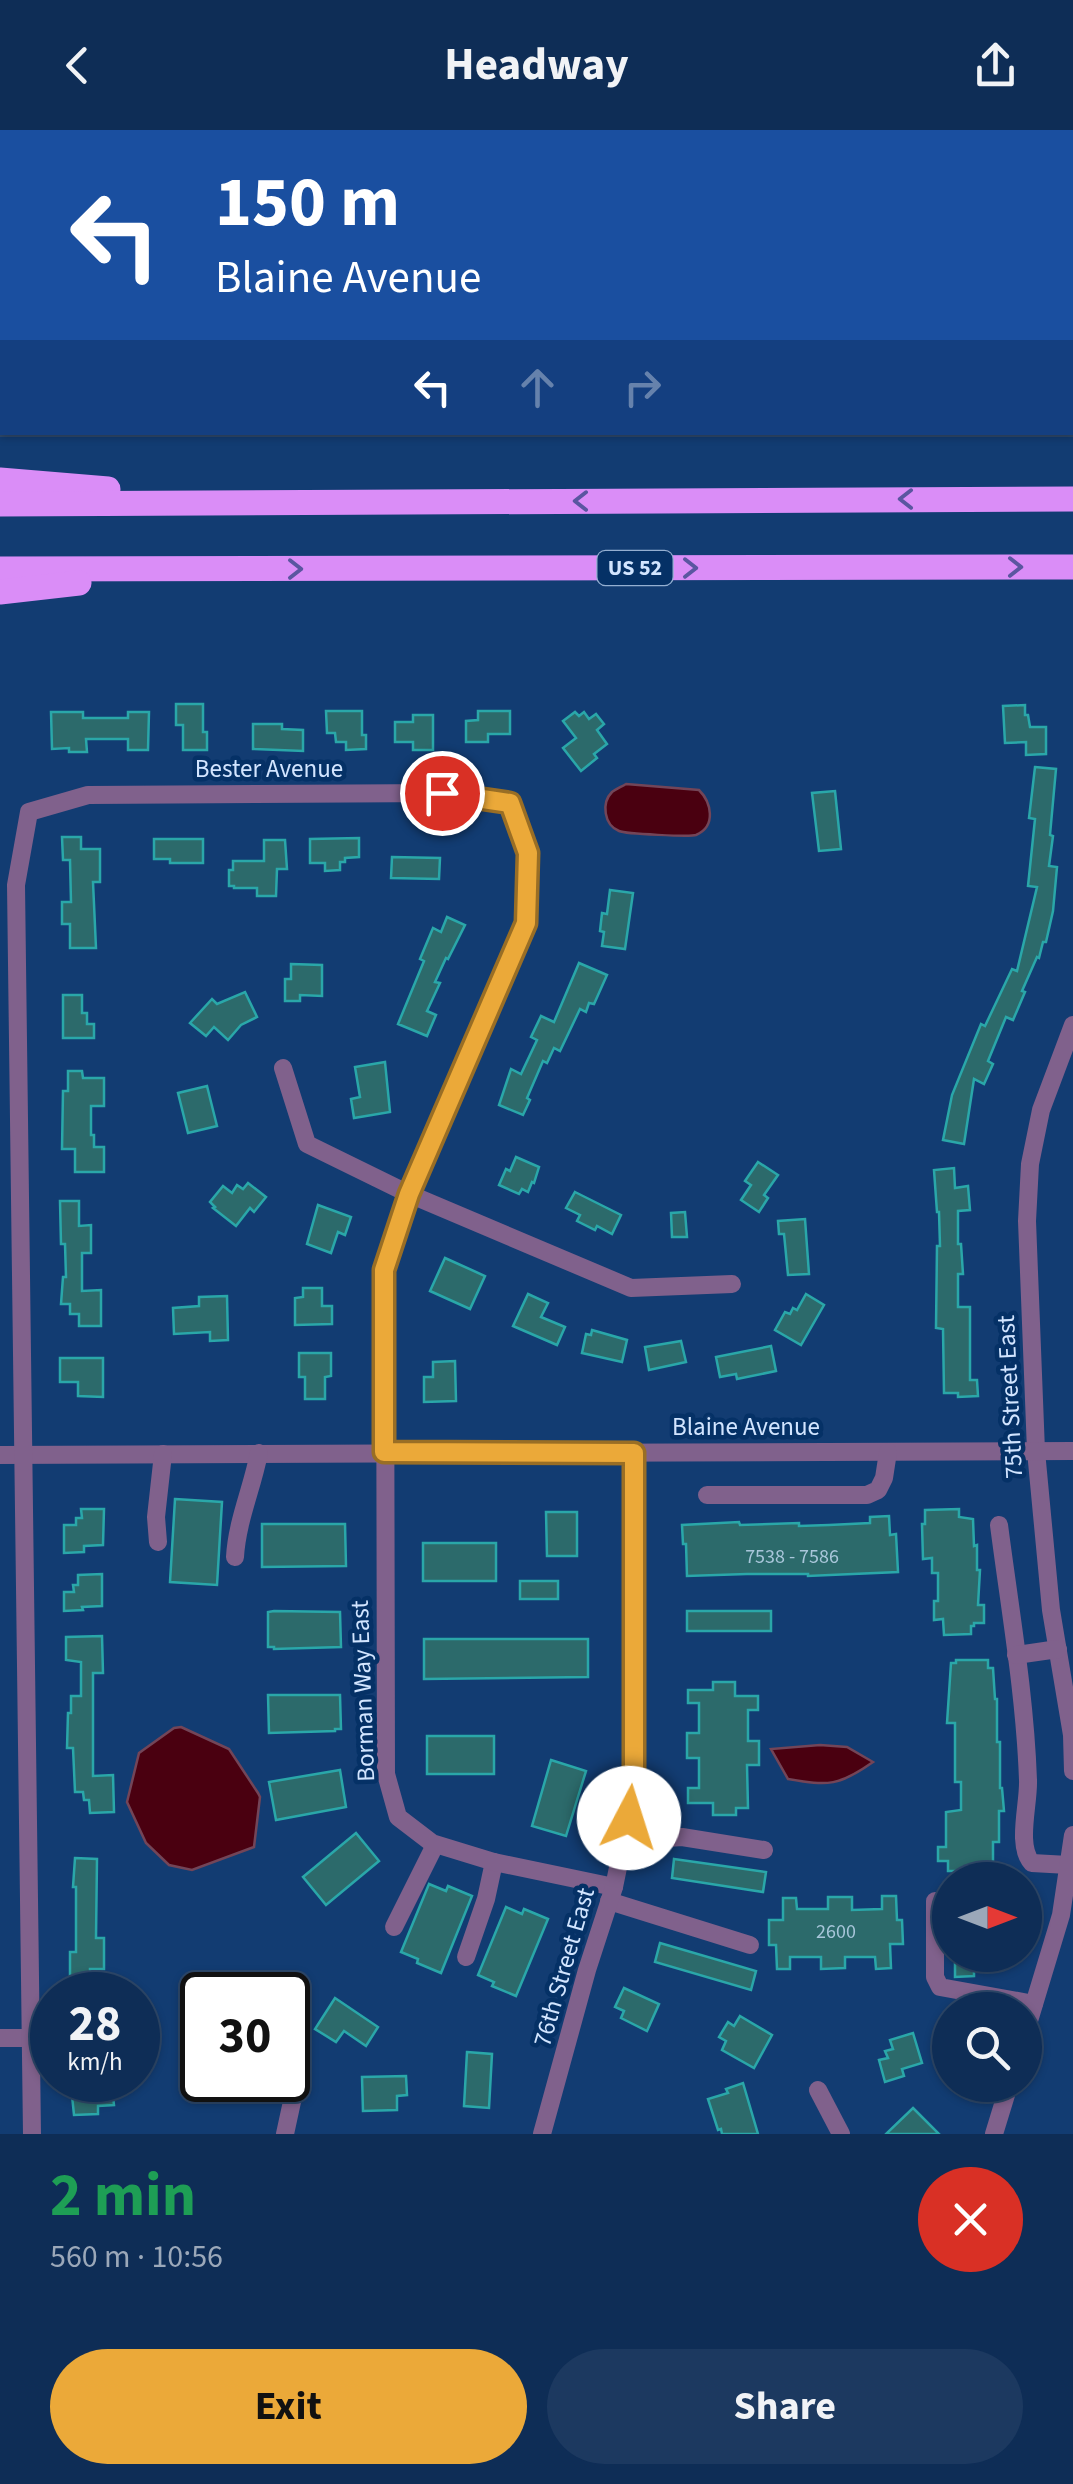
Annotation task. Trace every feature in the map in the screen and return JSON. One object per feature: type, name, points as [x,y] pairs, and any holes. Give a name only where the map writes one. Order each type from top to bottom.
[{"type":"highway","points":[[0,480],[273,502]]},
{"type":"highway","points":[[0,504],[1073,499]]},
{"type":"highway","name":"US 52","points":[[0,569],[1073,567]]},
{"type":"highway","points":[[0,592],[198,569]]},
{"type":"street","name":"Bester Avenue","points":[[22,1454],[16,884],[30,812],[88,795],[442,793],[510,803]]},
{"type":"street","name":"Borman Way East","points":[[510,803],[528,853],[526,923],[409,1194],[384,1270],[386,1774],[398,1817],[435,1844],[612,1894],[666,1921],[750,1945]]},
{"type":"street","name":"75th Street East","points":[[1073,1025],[1040,1110],[1030,1164],[1027,1221],[1036,1451],[1051,1610],[1072,1736],[1073,1771]]},
{"type":"street","points":[[283,1068],[307,1144],[409,1194],[631,1288],[732,1284]]},
{"type":"street","name":"Blaine Avenue","points":[[0,1455],[1073,1450]]},
{"type":"street","points":[[707,1495],[866,1495],[878,1490],[888,1452]]},
{"type":"street","points":[[235,1557],[238,1524],[254,1483],[260,1453]]},
{"type":"street","name":"76th Street East","points":[[542,2134],[612,1894],[634,1794],[634,1453]]},
{"type":"street","points":[[0,2038],[30,2038],[22,1454]]},
{"type":"street","points":[[158,1542],[156,1517],[163,1454]]},
{"type":"street","points":[[999,1525],[1028,1760],[1024,1851],[1032,1862],[1068,1865]]},
{"type":"street","points":[[1016,1655],[1058,1649]]},
{"type":"street","points":[[1038,1992],[1061,1915],[1073,1835]]},
{"type":"street","points":[[624,1841],[682,1837],[764,1850]]},
{"type":"street","points":[[394,1927],[435,1844]]},
{"type":"street","points":[[466,1957],[494,1862]]},
{"type":"street","points":[[935,1972],[940,1987],[968,1992]]},
{"type":"street","points":[[818,2090],[841,2134]]},
{"type":"street","points":[[31,2102],[32,2134]]},
{"type":"street","points":[[285,2134],[291,2102]]},
{"type":"street","points":[[994,2134],[1004,2102]]},
{"type":"shaded area","points":[[626,784],[699,790],[709,807],[707,826],[691,836],[619,831],[610,824],[605,808],[612,792]]},
{"type":"shaded area","points":[[181,1727],[229,1749],[260,1797],[254,1847],[192,1870],[169,1865],[146,1843],[127,1802],[139,1753]]},
{"type":"shaded area","points":[[847,1747],[873,1762],[842,1780],[802,1781],[788,1779],[771,1749]]},
{"type":"building","points":[[176,704],[203,704],[207,750],[183,750],[183,725],[176,725]]},
{"type":"building","points":[[1025,705],[1030,727],[1046,727],[1046,754],[1026,755],[1026,742],[1005,743],[1003,706]]},
{"type":"building","points":[[326,711],[362,711],[366,749],[346,750],[346,742],[336,742],[335,733],[327,733]]},
{"type":"building","points":[[478,711],[510,711],[510,734],[488,734],[488,742],[466,742],[466,721],[478,720]]},
{"type":"building","points":[[51,712],[83,712],[83,718],[128,718],[128,712],[149,712],[148,750],[128,750],[128,739],[86,739],[87,752],[52,749]]},
{"type":"building","points":[[575,712],[579,716],[584,712],[589,719],[596,714],[604,724],[597,730],[607,744],[581,771],[563,748],[576,738],[563,721]]},
{"type":"building","points":[[413,715],[433,715],[433,750],[413,750],[413,742],[395,742],[395,722],[413,722]]},
{"type":"building","points":[[253,724],[282,724],[282,729],[303,730],[303,751],[253,749]]},
{"type":"building","points":[[1035,767],[1056,769],[1049,866],[1057,867],[1046,942],[1022,991],[1025,992],[1013,1020],[1006,1017],[988,1061],[993,1064],[984,1084],[974,1079],[964,1144],[943,1140],[952,1095],[981,1024],[985,1026],[1012,969],[1017,971],[1037,887],[1028,886],[1035,819],[1029,818]]},
{"type":"building","points":[[835,791],[841,849],[819,851],[812,793]]},
{"type":"building","points":[[62,837],[81,837],[81,849],[100,849],[100,882],[93,882],[96,948],[70,948],[70,924],[62,924],[62,902],[71,902],[70,860],[63,860]]},
{"type":"building","points":[[359,838],[359,857],[345,858],[345,862],[340,862],[340,870],[325,871],[325,863],[310,863],[310,839]]},
{"type":"building","points":[[154,839],[203,839],[203,863],[154,859]]},
{"type":"building","points":[[264,840],[285,840],[287,869],[277,869],[276,896],[257,896],[257,888],[229,886],[233,861],[264,861]]},
{"type":"building","points":[[392,857],[440,858],[439,879],[391,878]]},
{"type":"building","points":[[610,890],[633,893],[625,949],[602,946],[602,913],[607,914]]},
{"type":"building","points":[[447,917],[465,925],[435,982],[440,983],[427,1011],[436,1015],[427,1036],[398,1024],[433,928],[441,932]]},
{"type":"building","points":[[579,963],[607,975],[594,1004],[589,1003],[586,1012],[580,1009],[560,1051],[554,1048],[547,1063],[543,1061],[523,1115],[499,1105],[511,1069],[521,1074],[537,1040],[531,1037],[541,1016],[554,1022]]},
{"type":"building","points":[[291,964],[322,965],[322,996],[300,995],[300,1001],[285,1001],[285,979],[291,979]]},
{"type":"building","points":[[245,992],[257,1017],[241,1025],[228,1040],[214,1027],[206,1036],[190,1023],[212,999],[217,1004]]},
{"type":"building","points":[[63,995],[82,995],[82,1013],[87,1013],[87,1024],[94,1024],[94,1038],[63,1038]]},
{"type":"building","points":[[385,1062],[390,1112],[354,1118],[351,1099],[360,1097],[355,1067]]},
{"type":"building","points":[[68,1071],[82,1071],[83,1078],[104,1078],[104,1106],[91,1106],[91,1135],[94,1147],[104,1147],[104,1172],[75,1172],[75,1149],[62,1149],[63,1091],[68,1091]]},
{"type":"building","points":[[207,1086],[217,1126],[188,1133],[178,1093]]},
{"type":"building","points":[[516,1157],[539,1167],[528,1192],[522,1189],[519,1194],[499,1185]]},
{"type":"building","points":[[758,1162],[778,1175],[764,1195],[768,1198],[759,1212],[741,1200],[751,1185],[745,1181]]},
{"type":"building","points":[[954,1168],[955,1188],[968,1186],[970,1210],[958,1211],[963,1274],[958,1274],[958,1307],[970,1307],[970,1380],[977,1380],[978,1396],[944,1393],[943,1329],[936,1328],[940,1246],[934,1170]]},
{"type":"building","points":[[248,1183],[266,1197],[254,1212],[250,1208],[236,1226],[210,1202],[223,1186],[232,1193],[237,1185],[243,1189]]},
{"type":"building","points":[[575,1192],[621,1215],[612,1234],[577,1221],[580,1215],[566,1208]]},
{"type":"building","points":[[60,1201],[79,1201],[79,1226],[91,1225],[91,1253],[82,1253],[82,1291],[101,1290],[101,1326],[79,1326],[79,1314],[70,1314],[70,1304],[61,1304],[66,1277]]},
{"type":"building","points":[[318,1205],[351,1217],[345,1235],[338,1232],[331,1253],[307,1244]]},
{"type":"building","points":[[685,1212],[687,1237],[672,1237],[671,1213]]},
{"type":"building","points":[[805,1219],[809,1274],[788,1275],[784,1234],[779,1234],[778,1221]]},
{"type":"building","points":[[445,1258],[485,1276],[470,1309],[430,1291]]},
{"type":"building","points":[[303,1288],[322,1288],[322,1306],[332,1306],[332,1324],[295,1325],[295,1298],[303,1297]]},
{"type":"building","points":[[528,1294],[548,1303],[541,1317],[565,1327],[557,1345],[513,1326]]},
{"type":"building","points":[[806,1294],[824,1305],[801,1345],[775,1330],[785,1312],[797,1310]]},
{"type":"building","points":[[227,1296],[228,1340],[210,1341],[210,1332],[174,1334],[173,1308],[199,1306],[199,1297]]},
{"type":"building","points":[[592,1330],[627,1340],[622,1362],[582,1353],[586,1334],[591,1335]]},
{"type":"building","points":[[681,1341],[686,1362],[649,1370],[645,1347]]},
{"type":"building","points":[[771,1346],[776,1371],[737,1379],[736,1374],[720,1377],[716,1357]]},
{"type":"building","points":[[299,1353],[331,1353],[325,1399],[305,1399],[305,1377],[299,1377]]},
{"type":"building","points":[[60,1358],[103,1358],[103,1397],[78,1396],[78,1382],[60,1382]]},
{"type":"building","points":[[455,1361],[456,1401],[424,1402],[424,1377],[433,1377],[433,1362]]},
{"type":"building","points":[[175,1499],[222,1502],[217,1585],[170,1582]]},
{"type":"building","points":[[81,1509],[104,1509],[103,1545],[84,1546],[84,1552],[64,1553],[64,1525],[76,1525],[76,1518],[82,1518]]},
{"type":"building","points":[[959,1509],[959,1517],[973,1519],[980,1570],[978,1605],[984,1605],[984,1623],[974,1623],[971,1634],[944,1635],[943,1619],[934,1620],[938,1573],[932,1573],[932,1558],[923,1559],[922,1524],[925,1510]]},
{"type":"building","points":[[546,1512],[577,1512],[577,1556],[547,1556]]},
{"type":"building","points":[[889,1516],[890,1535],[896,1534],[898,1572],[687,1576],[682,1525],[829,1525],[870,1523],[870,1517]]},
{"type":"building","points":[[262,1524],[345,1524],[346,1566],[262,1567]]},
{"type":"building","points":[[423,1543],[496,1543],[496,1581],[423,1581]]},
{"type":"building","points":[[102,1574],[102,1606],[64,1611],[64,1592],[74,1592],[78,1575]]},
{"type":"building","points":[[520,1581],[558,1581],[558,1599],[520,1599]]},
{"type":"building","points":[[687,1611],[771,1611],[771,1631],[687,1631]]},
{"type":"building","points":[[268,1612],[340,1612],[341,1647],[268,1647]]},
{"type":"building","points":[[102,1636],[103,1673],[93,1673],[93,1776],[113,1775],[114,1812],[90,1813],[89,1800],[84,1800],[83,1792],[75,1792],[73,1748],[67,1748],[71,1696],[81,1696],[81,1662],[66,1660],[66,1637]]},
{"type":"building","points":[[424,1639],[588,1639],[588,1677],[424,1679]]},
{"type":"building","points":[[988,1660],[988,1668],[993,1668],[1004,1811],[999,1811],[999,1842],[993,1842],[993,1862],[938,1861],[938,1847],[946,1847],[946,1812],[961,1810],[961,1782],[955,1782],[955,1723],[947,1723],[951,1663]]},
{"type":"building","points":[[713,1682],[735,1682],[735,1696],[758,1696],[758,1710],[748,1710],[748,1741],[759,1741],[759,1765],[747,1765],[748,1808],[736,1808],[736,1815],[713,1815],[713,1803],[688,1803],[688,1788],[699,1788],[699,1758],[687,1758],[687,1733],[699,1733],[699,1703],[688,1703],[688,1690],[713,1690]]},
{"type":"building","points":[[268,1695],[340,1695],[341,1729],[269,1733]]},
{"type":"building","points":[[427,1736],[494,1736],[494,1774],[427,1774]]},
{"type":"building","points":[[551,1760],[586,1771],[566,1836],[532,1826]]},
{"type":"building","points":[[340,1770],[346,1807],[276,1820],[269,1782]]},
{"type":"building","points":[[356,1833],[379,1861],[326,1905],[303,1877]]},
{"type":"building","points":[[75,1858],[97,1859],[96,1938],[104,1938],[104,1969],[70,1972],[70,1952],[76,1952]]},
{"type":"building","points":[[674,1859],[766,1872],[763,1892],[672,1878]]},
{"type":"building","points":[[429,1884],[446,1891],[448,1886],[472,1896],[441,1973],[401,1952]]},
{"type":"building","points":[[882,1896],[896,1896],[897,1920],[902,1920],[903,1944],[890,1944],[891,1968],[876,1969],[875,1957],[845,1957],[845,1968],[821,1969],[821,1957],[790,1957],[790,1969],[777,1969],[776,1945],[769,1945],[769,1920],[783,1920],[783,1898],[796,1898],[797,1909],[828,1909],[828,1897],[852,1897],[852,1910],[882,1909]]},
{"type":"building","points":[[506,1907],[522,1914],[524,1909],[548,1919],[516,1996],[478,1975]]},
{"type":"building","points":[[660,1943],[756,1971],[751,1990],[655,1962]]},
{"type":"building","points":[[955,1972],[974,1972],[974,1976],[955,1977]]},
{"type":"building","points":[[624,1988],[659,2004],[647,2031],[621,2018],[624,2011],[615,2007]]},
{"type":"building","points":[[335,1998],[378,2027],[366,2046],[344,2031],[336,2042],[315,2029]]},
{"type":"building","points":[[740,2016],[772,2035],[754,2068],[722,2050],[726,2041],[719,2037],[728,2022],[734,2026]]},
{"type":"building","points":[[913,2033],[922,2063],[902,2069],[904,2076],[885,2082],[879,2060],[888,2058],[885,2051],[893,2049],[890,2040]]},
{"type":"building","points":[[467,2052],[492,2054],[489,2108],[464,2106]]},
{"type":"building","points":[[406,2076],[407,2095],[397,2096],[397,2110],[363,2111],[362,2077]]},
{"type":"building","points":[[743,2083],[758,2134],[722,2134],[708,2099]]},
{"type":"building","points":[[73,2102],[114,2102],[98,2106],[98,2114],[74,2115]]},
{"type":"building","points":[[913,2108],[939,2134],[886,2134]]},
{"type":"route","points":[[442,793],[510,803],[528,853],[526,923],[409,1194],[384,1270],[384,1452],[634,1453],[634,1794],[629,1818]]}]
